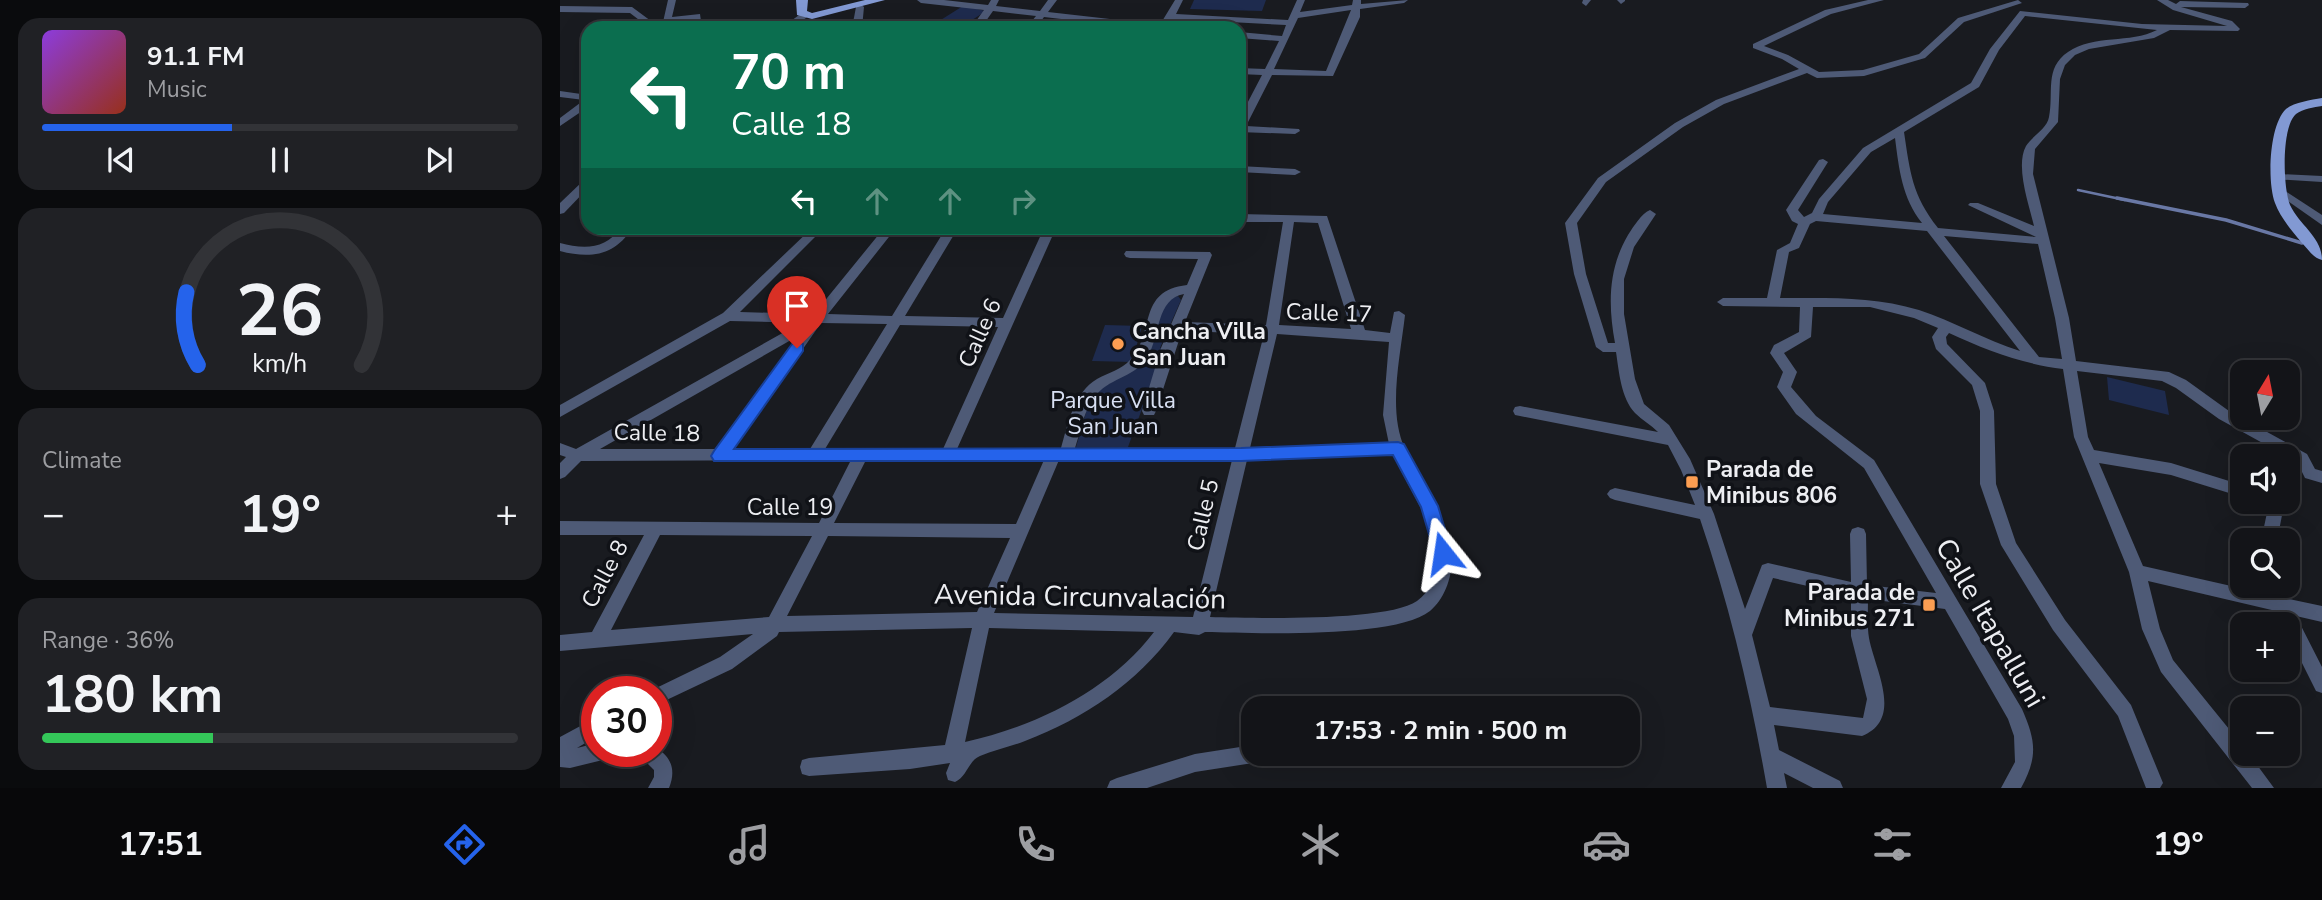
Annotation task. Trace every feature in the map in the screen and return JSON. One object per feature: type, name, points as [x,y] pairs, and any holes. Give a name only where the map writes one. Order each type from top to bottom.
[{"type":"main road","points":[[802,0],[801,11],[805,15],[876,1]]},
{"type":"main road","points":[[2279,152],[2272,128],[2274,117],[2281,108],[2322,96]]},
{"type":"main road","points":[[2322,102],[2289,113],[2284,122],[2278,184],[2290,217],[2322,255]]},
{"type":"street","points":[[632,10],[641,0]]},
{"type":"street","points":[[668,21],[672,0]]},
{"type":"street","points":[[921,0],[993,4],[1043,14],[1103,21]]},
{"type":"street","points":[[1037,21],[1053,0]]},
{"type":"street","points":[[1167,21],[1179,0]]},
{"type":"street","points":[[1246,115],[1285,39],[1301,0]]},
{"type":"street","points":[[1170,16],[1294,19],[1358,4],[1404,0]]},
{"type":"street","points":[[1880,0],[1828,12],[1756,46],[1824,77],[1879,70],[1922,56],[1961,20],[2020,5],[2166,29],[2235,29],[2222,21],[2165,2]]},
{"type":"street","points":[[2165,2],[2245,5]]},
{"type":"street","points":[[857,3],[857,21]]},
{"type":"street","points":[[981,21],[993,4]]},
{"type":"street","points":[[1246,71],[1330,74],[1358,4]]},
{"type":"street","points":[[1773,301],[1783,250],[1796,245],[1823,201],[1867,150],[1975,85],[2020,5]]},
{"type":"street","points":[[560,9],[632,10],[646,21]]},
{"type":"street","points":[[796,21],[805,15]]},
{"type":"street","points":[[675,21],[697,16],[697,21]]},
{"type":"street","points":[[2166,29],[2152,37],[2094,43],[2066,60],[2058,71],[2053,122],[2027,155],[2026,174],[2062,318],[2081,437],[2137,572],[2151,629],[2167,666],[2264,788]]},
{"type":"street","points":[[1246,36],[1285,39]]},
{"type":"street","points":[[1622,348],[1603,347],[1577,260],[1572,223],[1585,202],[1602,180],[1679,125],[1720,102],[1806,70]]},
{"type":"street","points":[[560,94],[581,98]]},
{"type":"street","points":[[560,123],[581,106]]},
{"type":"street","points":[[1246,129],[1295,131]]},
{"type":"street","points":[[1899,131],[1909,194],[1932,230],[2035,361]]},
{"type":"street","points":[[1823,162],[1792,210],[1796,218],[2042,237]]},
{"type":"street","points":[[1246,169],[1295,172]]},
{"type":"street","points":[[2278,184],[2322,179]]},
{"type":"street","points":[[2278,184],[2322,221]]},
{"type":"street","points":[[560,210],[581,189]]},
{"type":"street","points":[[1974,205],[2042,237]]},
{"type":"street","points":[[1650,214],[1632,234],[1618,279],[1615,305],[1629,386],[1637,407],[1662,426],[1672,440],[1706,514],[1734,598],[1765,715],[1777,788]]},
{"type":"street","points":[[1246,218],[1323,219],[1359,333]]},
{"type":"street","name":"Calle 5","points":[[1199,627],[1271,332],[1289,219]]},
{"type":"street","points":[[560,259],[606,248],[622,235]]},
{"type":"street","points":[[560,412],[728,316],[811,235]]},
{"type":"street","points":[[720,456],[816,322],[884,235]]},
{"type":"street","points":[[814,456],[948,235]]},
{"type":"street","name":"Calle 6","points":[[947,455],[1047,235]]},
{"type":"street","points":[[560,247],[588,253]]},
{"type":"street","points":[[1130,254],[1206,255],[1177,326],[1149,411]]},
{"type":"street","points":[[955,773],[982,620],[1021,531],[1093,389],[1135,364],[1163,298],[1175,290],[1192,289]]},
{"type":"street","name":"Calle Itapalluni","points":[[1807,301],[1806,334],[1779,348],[1777,353],[1790,372],[1784,387],[1796,408],[1850,446],[1869,464],[2016,715],[2023,736],[2024,764],[2011,788]]},
{"type":"street","points":[[1723,302],[1870,303],[1917,314],[2035,361],[2174,379],[2216,411],[2302,458],[2310,474],[2322,477]]},
{"type":"street","points":[[1398,449],[1391,420],[1399,315]]},
{"type":"street","points":[[728,316],[816,322],[894,320],[1008,323]]},
{"type":"street","points":[[560,473],[578,455],[800,328],[816,322]]},
{"type":"street","name":"Calle 17","points":[[1177,326],[1271,332],[1359,333],[1396,338]]},
{"type":"street","points":[[1946,327],[1939,337],[1941,346],[1978,383],[1987,411],[1988,484],[2009,545],[2059,625],[2125,711],[2153,783]]},
{"type":"street","points":[[1520,411],[1672,440]]},
{"type":"street","name":"Calle 18","points":[[560,449],[578,455],[720,456],[1241,454],[1398,449]]},
{"type":"street","name":"Avenida Circunvalación","points":[[560,643],[775,626],[982,620],[1199,627],[1363,622],[1403,615],[1423,607],[1433,597],[1440,584],[1443,553],[1429,506],[1398,449]]},
{"type":"street","points":[[2089,455],[2171,469],[2230,487]]},
{"type":"street","points":[[672,689],[726,663],[764,638],[775,626],[861,456]]},
{"type":"street","points":[[1615,494],[1706,514]]},
{"type":"street","name":"Calle 19","points":[[560,528],[654,531],[1021,531]]},
{"type":"street","name":"Calle 8","points":[[597,639],[654,531]]},
{"type":"street","points":[[1765,715],[1862,727],[1869,724],[1876,699],[1860,636],[1858,534]]},
{"type":"street","points":[[1743,636],[1768,570],[1859,591],[1948,602]]},
{"type":"street","points":[[2137,572],[2322,614]]},
{"type":"street","points":[[2280,598],[2322,685]]},
{"type":"street","points":[[809,767],[961,751],[1058,718],[1086,704],[1145,658],[1169,626]]},
{"type":"street","points":[[560,753],[566,744],[581,735]]},
{"type":"street","points":[[1117,788],[1195,763],[1241,756]]},
{"type":"street","points":[[1771,756],[1833,788]]},
{"type":"street","points":[[560,758],[570,760],[581,757]]},
{"type":"street","points":[[658,788],[667,776],[663,767]]},
{"type":"green space","points":[[1194,0],[1266,0],[1262,11],[1190,9]]},
{"type":"green space","points":[[963,6],[986,11],[972,20],[939,21]]},
{"type":"green space","name":"Parque Villa San Juan","points":[[1178,296],[1181,300],[1160,348],[1164,349],[1128,447],[1076,447],[1091,395],[1134,368],[1168,299]]},
{"type":"green space","name":"Cancha Villa San Juan","points":[[1105,325],[1142,326],[1132,362],[1092,361]]},
{"type":"green space","points":[[2107,377],[2165,391],[2169,415],[2109,400]]},
{"type":"waterway","points":[[2078,190],[2125,200]]},
{"type":"waterway","points":[[2117,198],[2226,220],[2302,243]]},
{"type":"place","name":"Cancha Villa San Juan","points":[[1118,344]]},
{"type":"place","name":"Parada de Minibus 806","points":[[1692,482]]},
{"type":"place","name":"Parada de Minibus 271","points":[[1929,605]]},
{"type":"route","points":[[797,348],[720,456],[1241,454],[1398,449],[1429,506],[1443,553]]}]
